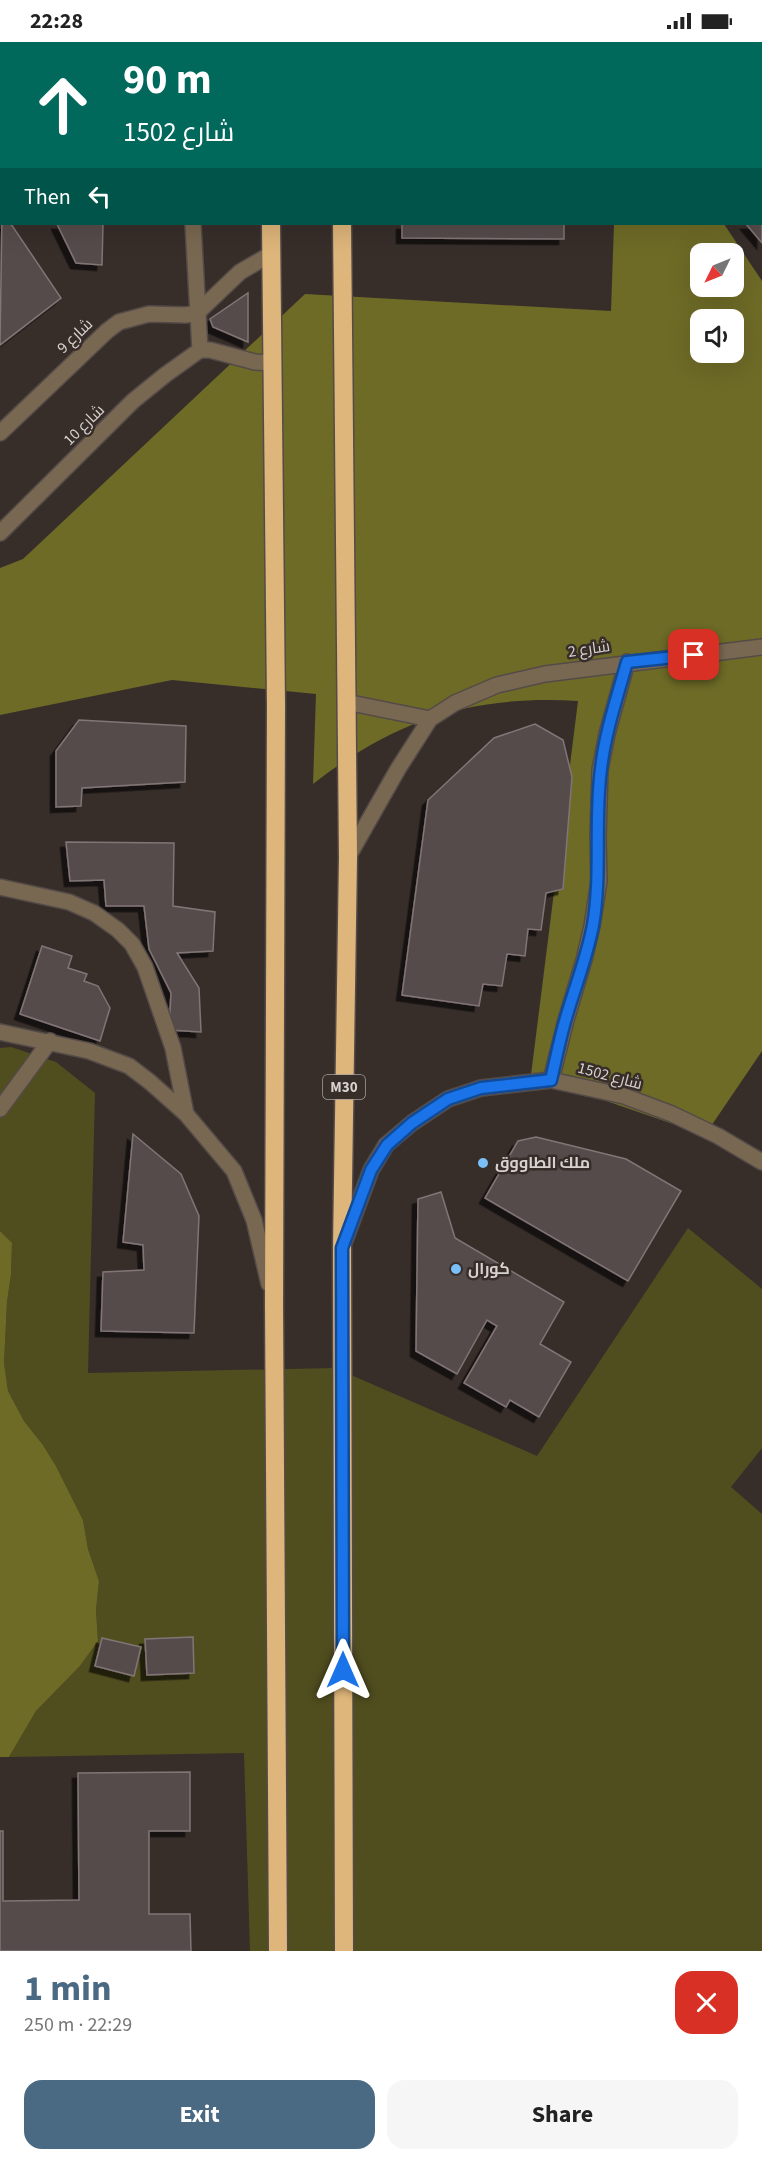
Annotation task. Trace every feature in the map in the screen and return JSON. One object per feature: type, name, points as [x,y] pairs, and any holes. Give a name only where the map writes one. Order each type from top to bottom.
[{"type":"highway","points":[[271,225],[276,705],[274,1305],[278,1951]]},
{"type":"highway","name":"M30","points":[[342,225],[348,856],[342,1248],[345,1951]]},
{"type":"street","points":[[193,225],[201,350],[210,350],[255,362],[271,363]]},
{"type":"street","points":[[197,313],[240,272],[271,254]]},
{"type":"street","name":"شارع 9","points":[[0,433],[119,322],[149,314],[197,313]]},
{"type":"street","name":"شارع 10","points":[[0,533],[134,401],[165,375],[201,350]]},
{"type":"street","name":"شارع 2","points":[[348,856],[430,719],[455,703],[497,685],[545,674],[762,647]]},
{"type":"street","points":[[551,1080],[592,926],[598,880],[600,770],[627,662]]},
{"type":"street","points":[[346,702],[430,719]]},
{"type":"street","points":[[0,887],[69,902],[94,913],[118,930],[132,944],[145,967],[173,1048],[186,1114]]},
{"type":"street","points":[[0,1032],[89,1051],[129,1066],[186,1114],[234,1171],[254,1220],[274,1305]]},
{"type":"street","points":[[0,1109],[50,1041]]},
{"type":"street","name":"شارع 1502","points":[[342,1248],[371,1170],[387,1145],[412,1123],[448,1099],[481,1088],[551,1080],[624,1096],[672,1114],[718,1136],[762,1162]]},
{"type":"shaded area","points":[[614,225],[725,225],[737,243],[690,243],[690,297],[744,297],[744,254],[762,281],[762,1051],[705,1135],[531,1075],[578,701],[504,702],[469,707],[437,716],[375,743],[313,784],[316,694],[172,680],[0,715],[0,568],[23,559],[305,294],[611,311]]},
{"type":"shaded area","points":[[11,1047],[56,1062],[95,1093],[88,1373],[335,1368],[537,1456],[688,1228],[762,1289],[762,1448],[731,1487],[762,1514],[762,1951],[250,1951],[244,1753],[9,1757],[36,1711],[80,1666],[98,1641],[96,1610],[99,1581],[88,1549],[83,1520],[56,1466],[24,1421],[8,1391],[4,1363],[12,1244],[0,1231],[0,1048]]},
{"type":"shaded area","points":[[0,1231],[12,1243],[4,1363],[8,1391],[24,1421],[56,1466],[83,1520],[88,1549],[99,1581],[96,1610],[98,1641],[80,1666],[36,1711],[9,1757],[0,1757]]},
{"type":"building","points":[[2,225],[12,225],[61,298],[0,345]]},
{"type":"building","points":[[57,225],[103,225],[102,265],[76,263]]},
{"type":"building","points":[[402,225],[564,225],[564,239],[402,238]]},
{"type":"building","points":[[747,225],[762,225],[762,243]]},
{"type":"building","points":[[248,293],[248,342],[213,327],[210,319]]},
{"type":"building","points":[[79,720],[186,726],[185,782],[82,788],[81,806],[56,807],[56,751]]},
{"type":"building","points":[[535,724],[563,740],[572,777],[563,889],[546,893],[541,930],[528,929],[525,956],[507,954],[502,986],[483,984],[479,1006],[402,995],[428,800],[494,738]]},
{"type":"building","points":[[66,842],[174,843],[173,906],[215,912],[213,951],[177,953],[199,988],[201,1032],[169,1030],[171,993],[149,949],[144,906],[106,906],[104,880],[70,881]]},
{"type":"building","points":[[42,946],[72,956],[68,968],[87,974],[84,981],[98,986],[110,1008],[100,1041],[20,1014]]},
{"type":"building","points":[[133,1134],[181,1174],[199,1216],[194,1333],[101,1331],[103,1272],[144,1270],[143,1245],[123,1242]]},
{"type":"building","points":[[536,1137],[626,1159],[681,1191],[628,1281],[485,1198],[518,1141]]},
{"type":"building","points":[[441,1192],[455,1238],[564,1302],[540,1344],[571,1362],[539,1417],[510,1400],[506,1407],[464,1383],[497,1326],[487,1320],[457,1374],[416,1351],[418,1199]]},
{"type":"building","points":[[193,1637],[194,1673],[147,1675],[145,1639]]},
{"type":"building","points":[[102,1638],[141,1647],[134,1676],[95,1666]]},
{"type":"building","points":[[190,1772],[190,1831],[149,1831],[149,1914],[190,1914],[191,1951],[0,1951],[0,1831],[3,1831],[3,1901],[79,1900],[78,1773]]},
{"type":"place","name":"ملك الطاووق","points":[[483,1163]]},
{"type":"place","name":"كورال","points":[[456,1269]]},
{"type":"route","points":[[343,1670],[342,1248],[371,1170],[387,1145],[412,1123],[448,1099],[481,1088],[551,1080],[592,926],[598,880],[600,770],[627,662],[694,655]]}]
